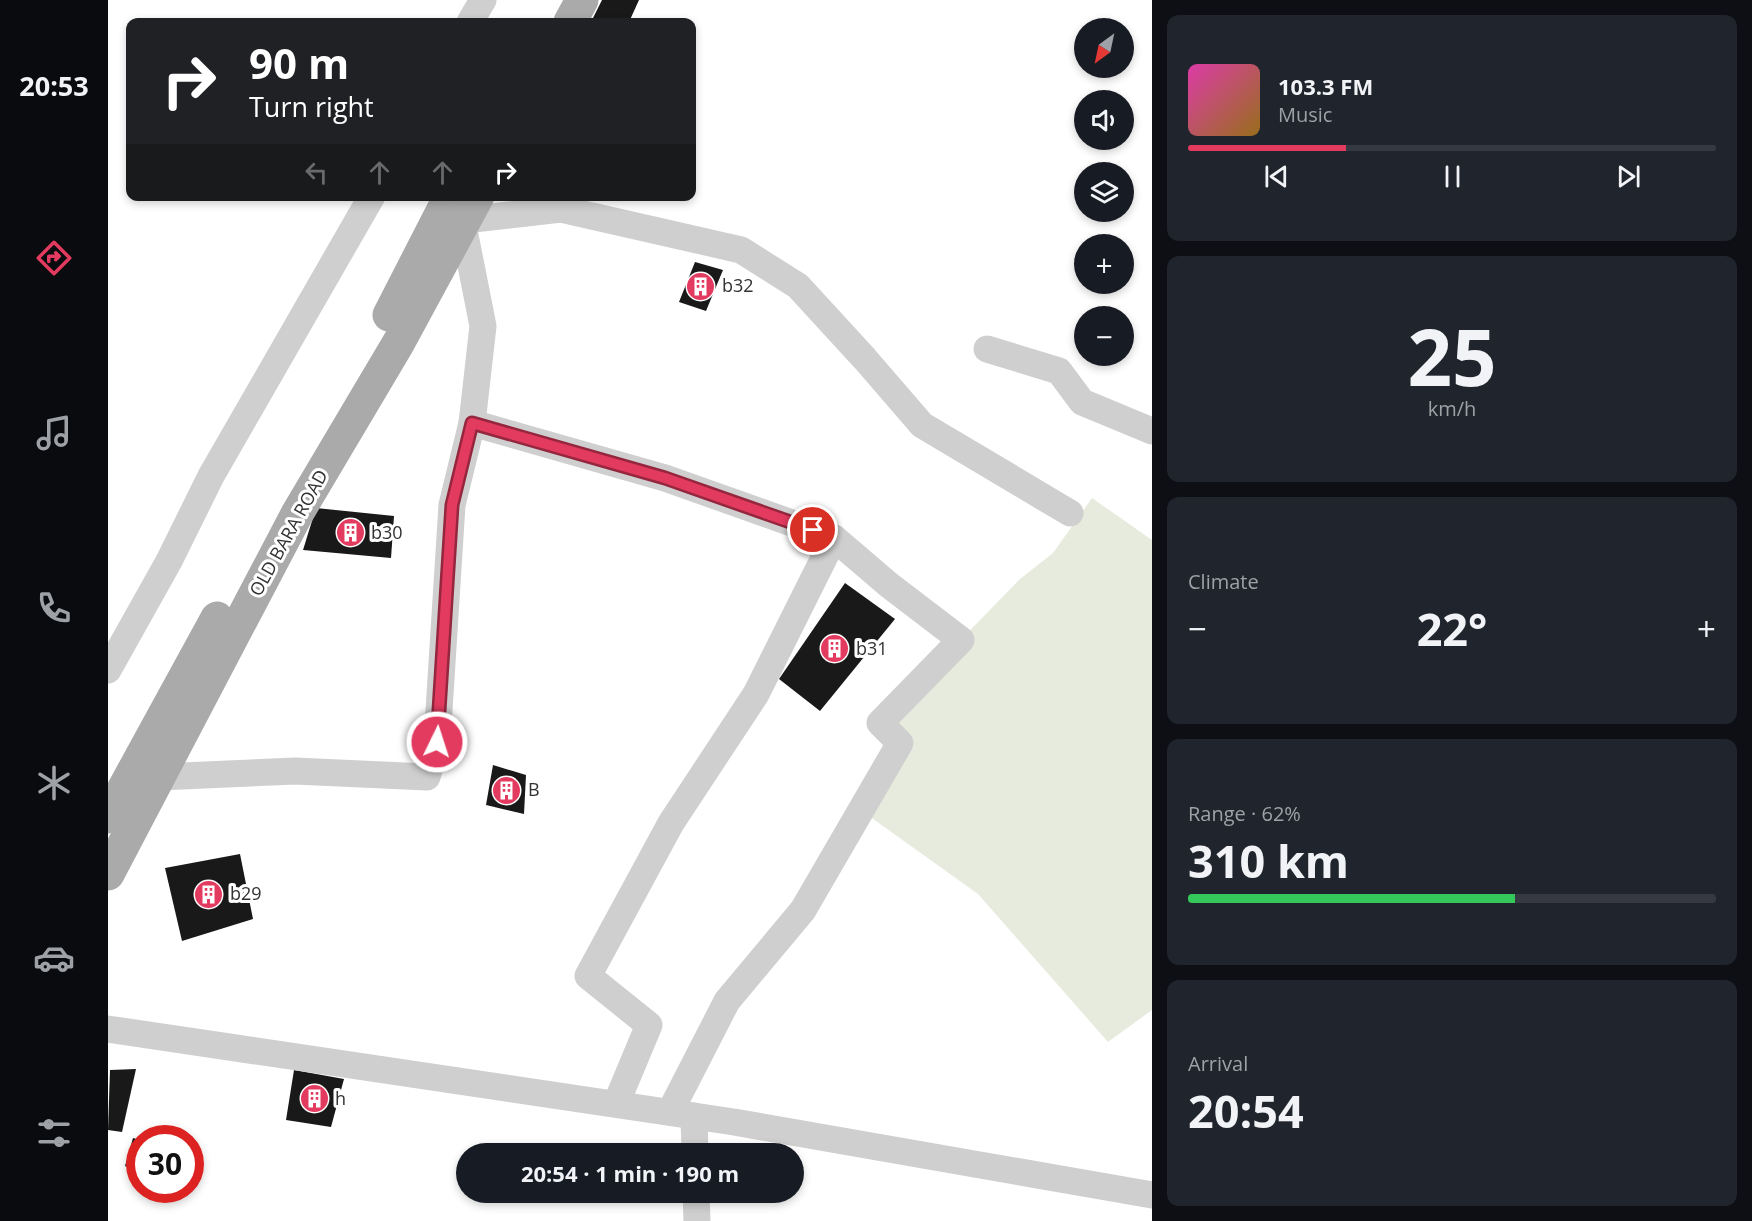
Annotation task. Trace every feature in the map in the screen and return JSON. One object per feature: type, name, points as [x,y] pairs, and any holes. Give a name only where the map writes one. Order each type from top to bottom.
[{"type":"main road","points":[[548,18],[558,0]]},
{"type":"main road","points":[[572,18],[582,0]]},
{"type":"main road","name":"OLD BARA ROAD","points":[[108,874],[159,777],[221,634],[297,514],[399,342],[464,209]]},
{"type":"main road","points":[[108,817],[221,634]]},
{"type":"street","points":[[472,18],[483,0]]},
{"type":"street","points":[[108,670],[169,561],[211,476],[369,201]]},
{"type":"street","points":[[159,777],[295,771],[427,777],[437,742],[452,505],[472,423],[483,326],[464,209],[561,209],[741,250],[798,286],[922,425],[1070,513]]},
{"type":"street","points":[[987,349],[1059,371],[1082,402],[1152,431]]},
{"type":"street","points":[[472,423],[665,478],[834,538],[889,585],[961,640],[879,723],[900,743],[803,910],[727,1001],[682,1114],[691,1143]]},
{"type":"street","points":[[616,1104],[649,1025],[588,976],[671,823],[756,694],[834,538]]},
{"type":"street","points":[[108,1029],[682,1114],[1152,1195]]},
{"type":"street","points":[[696,1203],[697,1221]]},
{"type":"shaded area","points":[[1092,498],[1152,540],[1152,1010],[1108,1042],[978,894],[862,811],[902,743],[881,722],[1020,579],[1053,553]]},
{"type":"building","points":[[602,0],[639,0],[631,18],[593,18]]},
{"type":"building","name":"b32","points":[[695,262],[723,270],[706,311],[679,302]]},
{"type":"building","name":"b30","points":[[316,508],[394,516],[391,558],[303,550]]},
{"type":"building","name":"b31","points":[[845,583],[895,619],[820,711],[779,679]]},
{"type":"building","name":"B","points":[[493,765],[526,775],[524,814],[486,805]]},
{"type":"building","name":"b29","points":[[240,854],[253,919],[182,941],[165,868]]},
{"type":"building","points":[[136,1069],[122,1132],[108,1130],[110,1070]]},
{"type":"building","name":"h","points":[[294,1070],[344,1079],[331,1127],[286,1120]]},
{"type":"place","name":"b32","points":[[701,286]]},
{"type":"place","name":"b30","points":[[350,533]]},
{"type":"place","name":"b31","points":[[835,649]]},
{"type":"place","name":"B","points":[[507,790]]},
{"type":"place","name":"b29","points":[[209,894]]},
{"type":"place","name":"h","points":[[314,1099]]},
{"type":"route","points":[[437,742],[452,505],[472,423],[665,478],[813,530]]}]
